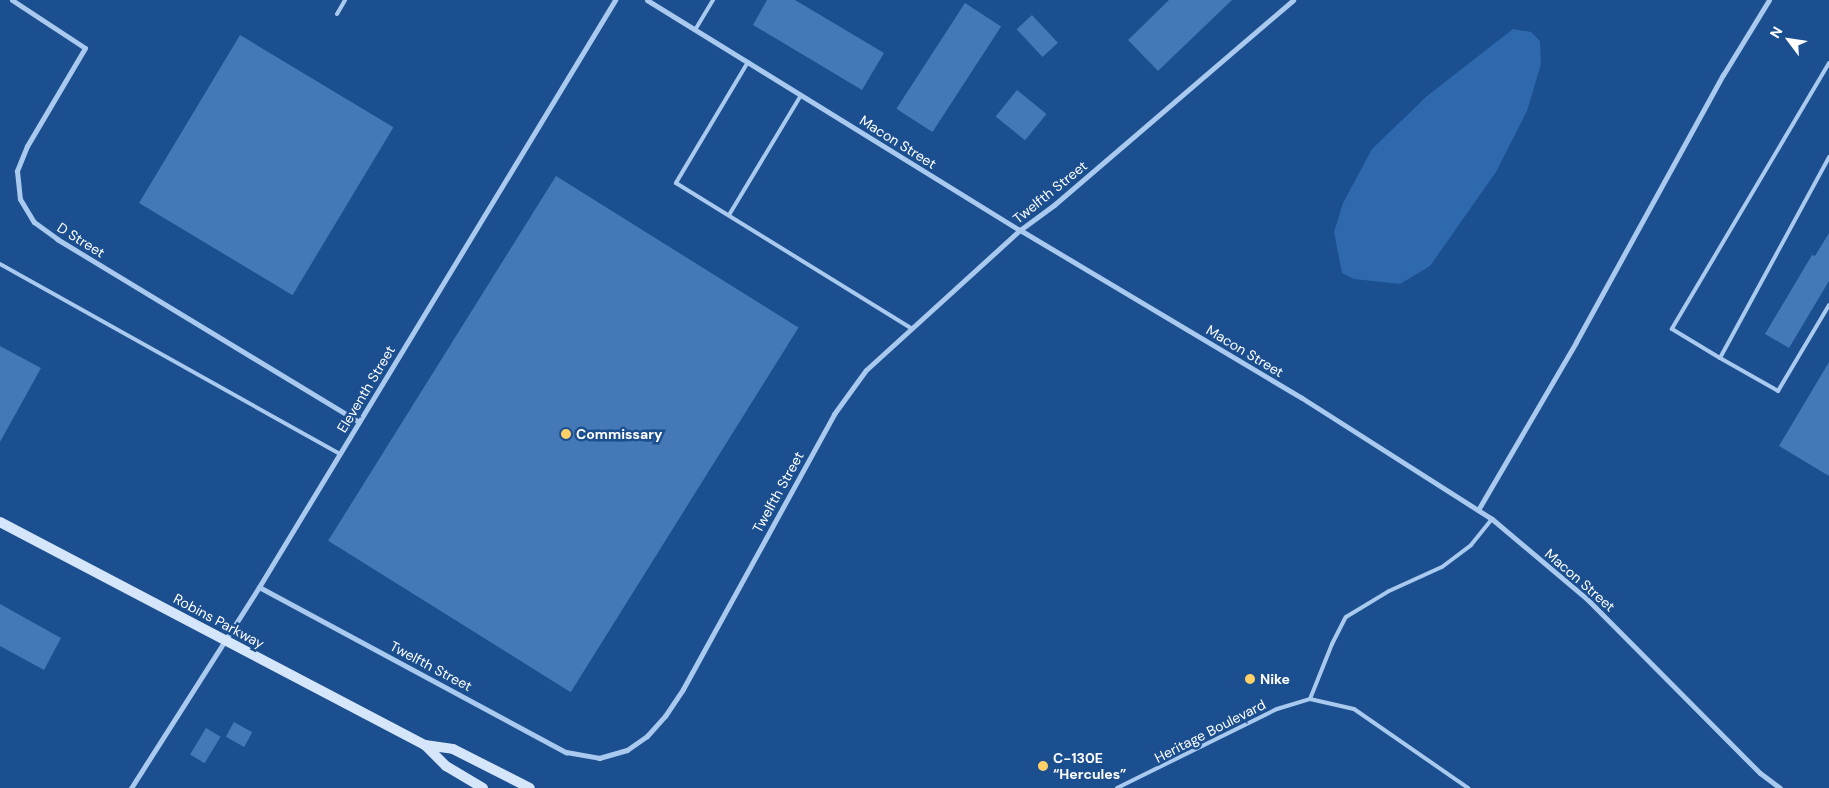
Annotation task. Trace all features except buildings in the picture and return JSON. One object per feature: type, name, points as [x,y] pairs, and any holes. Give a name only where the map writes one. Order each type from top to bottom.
[{"type":"street","name":"D Street","points":[[12,0],[85,48],[27,146],[17,172],[20,199],[34,222],[57,239],[359,422]]},
{"type":"street","name":"Eleventh Street","points":[[131,788],[259,587],[615,0]]},
{"type":"street","name":"Macon Street","points":[[647,0],[1020,230],[1302,398],[1492,519],[1587,599],[1760,773],[1780,788]]},
{"type":"street","name":"Twelfth Street","points":[[259,587],[566,752],[599,758],[628,750],[647,736],[665,716],[683,689],[834,414],[866,370],[1020,230],[1054,205],[1293,0]]},
{"type":"street","points":[[1478,510],[1576,342],[1723,75],[1769,0]]},
{"type":"street","name":"Robins Parkway","points":[[0,522],[425,745],[446,766],[484,788]]},
{"type":"street","name":"Robins Parkway","points":[[425,745],[453,749],[530,788]]},
{"type":"lane","points":[[337,14],[345,0]]},
{"type":"lane","points":[[695,30],[713,0]]},
{"type":"lane","points":[[748,62],[676,183],[911,328]]},
{"type":"lane","points":[[1829,63],[1672,329],[1778,391],[1829,305]]},
{"type":"lane","points":[[729,215],[801,95]]},
{"type":"lane","points":[[1720,358],[1829,157]]},
{"type":"lane","points":[[0,264],[340,454]]},
{"type":"lane","points":[[1468,788],[1354,709],[1310,698],[1332,644],[1346,618],[1389,591],[1442,567],[1471,545],[1492,519]]},
{"type":"lane","name":"Heritage Boulevard","points":[[1117,788],[1277,709],[1310,698]]},
{"type":"shaded area","points":[[1513,29],[1531,32],[1540,41],[1541,64],[1527,111],[1496,172],[1430,266],[1400,284],[1354,279],[1342,273],[1334,232],[1343,203],[1372,149],[1427,96]]},
{"type":"place","name":"Commissary","points":[[566,434]]},
{"type":"place","name":"Nike","points":[[1250,679]]},
{"type":"place","name":"C-130E “Hercules”","points":[[1043,766]]}]
